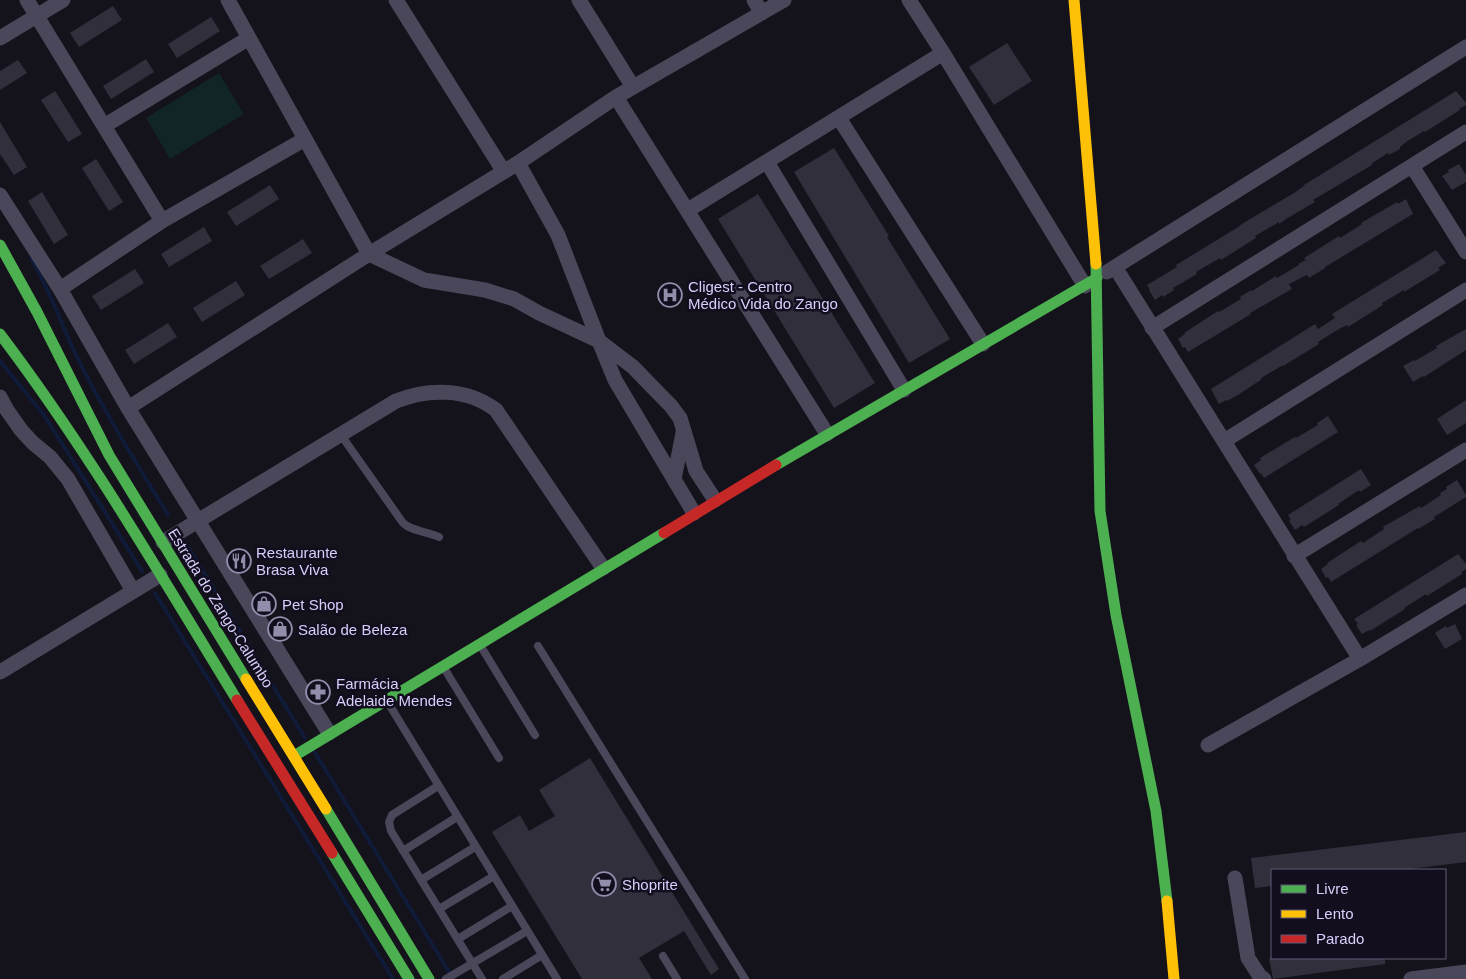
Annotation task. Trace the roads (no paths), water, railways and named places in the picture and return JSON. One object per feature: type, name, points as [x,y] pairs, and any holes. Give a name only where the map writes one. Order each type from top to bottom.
[{"type":"street","points":[[27,0],[162,221]]},
{"type":"street","points":[[0,38],[63,0]]},
{"type":"street","points":[[228,0],[369,254],[424,280],[485,290],[514,299],[538,313],[599,342],[633,367],[671,406],[680,418],[696,471],[715,500]]},
{"type":"street","points":[[396,0],[504,172]]},
{"type":"street","points":[[579,0],[633,87]]},
{"type":"street","points":[[754,0],[762,13]]},
{"type":"street","points":[[128,408],[369,254],[504,172],[616,97],[784,0]]},
{"type":"street","points":[[909,0],[1091,282]]},
{"type":"street","points":[[1074,0],[1091,282],[1100,511],[1103,542],[1110,585],[1152,788],[1164,875],[1174,979]]},
{"type":"street","points":[[104,126],[249,38]]},
{"type":"street","points":[[294,756],[715,500],[1115,268],[1466,48]]},
{"type":"street","points":[[688,210],[943,53]]},
{"type":"street","points":[[616,97],[827,434]]},
{"type":"street","points":[[839,118],[983,344]]},
{"type":"street","points":[[1152,328],[1466,132]]},
{"type":"street","points":[[60,289],[162,221],[304,139]]},
{"type":"street","points":[[767,162],[904,390]]},
{"type":"street","points":[[518,163],[558,235],[614,380],[694,513]]},
{"type":"street","points":[[1412,166],[1466,252]]},
{"type":"street","points":[[0,195],[60,289],[128,408],[329,733]]},
{"type":"street","name":"Estrada do Zango-Calumbo","points":[[0,245],[16,271],[121,477],[163,542],[430,979]]},
{"type":"street","points":[[0,265],[16,271]]},
{"type":"street","points":[[1115,268],[1360,659]]},
{"type":"street","points":[[1224,441],[1466,290]]},
{"type":"street","points":[[0,334],[76,440],[108,489],[148,582]]},
{"type":"street","points":[[163,542],[396,401],[410,396],[448,392],[469,395],[485,401],[496,410],[604,568]]},
{"type":"street","points":[[0,397],[21,430],[50,457],[148,582],[409,979]]},
{"type":"street","points":[[674,478],[684,431]]},
{"type":"street","points":[[656,449],[696,471]]},
{"type":"street","points":[[1294,556],[1466,450]]},
{"type":"street","points":[[0,672],[148,582]]},
{"type":"street","points":[[1208,745],[1360,659],[1466,595]]},
{"type":"street","points":[[1235,878],[1248,958],[1259,975],[1264,979]]},
{"type":"street","points":[[1411,979],[1466,972]]},
{"type":"lane","points":[[341,435],[403,523],[408,528],[431,533],[439,537]]},
{"type":"lane","points":[[479,643],[536,735]]},
{"type":"lane","points":[[538,646],[745,979]]},
{"type":"lane","points":[[442,665],[499,758]]},
{"type":"lane","points":[[386,699],[557,979]]},
{"type":"lane","points":[[438,786],[392,815],[389,822],[391,831],[482,979]]},
{"type":"lane","points":[[403,850],[457,817]]},
{"type":"lane","points":[[421,880],[475,847]]},
{"type":"lane","points":[[439,909],[494,876]]},
{"type":"lane","points":[[458,939],[512,906]]},
{"type":"lane","points":[[447,979],[527,931]]},
{"type":"lane","points":[[503,979],[542,955]]},
{"type":"lane","points":[[663,956],[677,979]]},
{"type":"waterway","points":[[31,258],[97,396],[168,515]]},
{"type":"waterway","points":[[0,361],[44,415],[142,571]]},
{"type":"waterway","points":[[187,545],[305,738]]},
{"type":"waterway","points":[[155,593],[393,979]]},
{"type":"waterway","points":[[314,751],[451,975]]},
{"type":"place","name":"Cligest - Centro Médico Vida do Zango","points":[[670,295]]},
{"type":"place","name":"Restaurante Brasa Viva","points":[[239,561]]},
{"type":"place","name":"Pet Shop","points":[[264,604]]},
{"type":"place","name":"Salão de Beleza","points":[[280,629]]},
{"type":"place","name":"Farmácia Adelaide Mendes","points":[[318,692]]},
{"type":"place","name":"Shoprite","points":[[604,884]]}]
